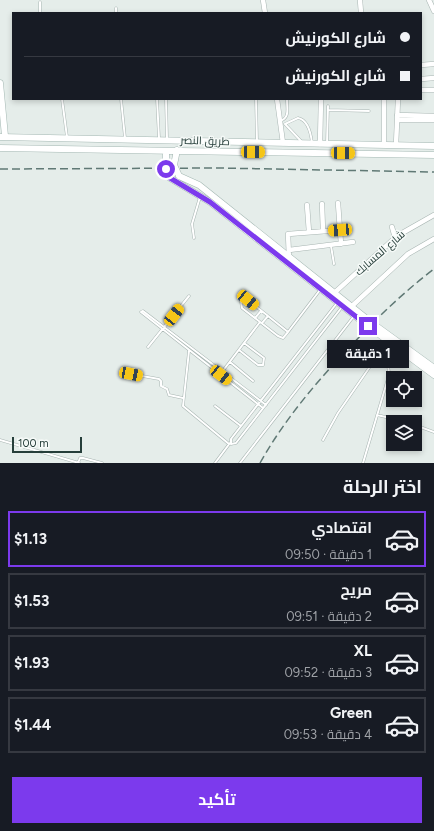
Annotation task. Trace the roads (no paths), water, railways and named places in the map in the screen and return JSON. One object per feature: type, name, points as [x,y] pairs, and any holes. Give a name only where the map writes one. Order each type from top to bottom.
[{"type":"main road","points":[[0,83],[2,136]]},
{"type":"main road","name":"طريق النصر","points":[[2,136],[434,146]]},
{"type":"main road","name":"طريق النصر","points":[[0,148],[434,155]]},
{"type":"main road","points":[[177,150],[174,163],[177,173],[205,190],[289,253],[333,294],[340,304],[434,372]]},
{"type":"main road","points":[[166,151],[166,170],[169,176],[201,196],[321,289],[333,294],[352,306],[389,339]]},
{"type":"main road","points":[[201,196],[205,190]]},
{"type":"street","points":[[263,0],[265,12]]},
{"type":"street","points":[[360,0],[361,12]]},
{"type":"street","points":[[429,0],[434,11]]},
{"type":"street","points":[[422,65],[434,64]]},
{"type":"street","points":[[422,79],[434,78]]},
{"type":"street","points":[[422,90],[434,90]]},
{"type":"street","points":[[277,100],[282,122],[283,143]]},
{"type":"street","points":[[320,144],[321,100]]},
{"type":"street","points":[[384,100],[384,145]]},
{"type":"street","points":[[396,145],[398,100]]},
{"type":"street","points":[[397,117],[434,116]]},
{"type":"street","points":[[397,117],[434,120]]},
{"type":"street","points":[[338,203],[340,244]]},
{"type":"street","points":[[322,204],[323,231]]},
{"type":"street","points":[[307,205],[309,232]]},
{"type":"street","name":"شارع المسابك","points":[[333,294],[395,238],[434,215]]},
{"type":"street","points":[[392,227],[395,238]]},
{"type":"street","points":[[340,230],[288,234],[289,253],[353,242]]},
{"type":"street","points":[[352,306],[408,254],[434,239]]},
{"type":"lane","points":[[40,2],[40,12]]},
{"type":"lane","points":[[62,100],[68,138]]},
{"type":"lane","points":[[121,100],[125,138]]},
{"type":"lane","points":[[157,100],[159,139]]},
{"type":"lane","points":[[166,100],[167,139]]},
{"type":"lane","points":[[256,100],[258,143]]},
{"type":"lane","points":[[282,122],[288,115],[286,100]]},
{"type":"lane","points":[[327,144],[328,106]]},
{"type":"lane","points":[[328,110],[369,111]]},
{"type":"lane","points":[[282,122],[298,118],[302,119],[311,131],[312,144]]},
{"type":"lane","points":[[282,122],[303,144]]},
{"type":"lane","points":[[194,238],[192,224],[201,196]]},
{"type":"lane","points":[[330,245],[334,264]]},
{"type":"lane","points":[[288,332],[248,300],[243,300],[241,302],[242,308],[280,338],[285,337],[321,289]]},
{"type":"lane","points":[[148,347],[189,296]]},
{"type":"lane","points":[[215,463],[241,426],[302,348],[322,323],[340,304]]},
{"type":"lane","points":[[189,351],[183,406],[186,410],[233,444],[236,443],[266,405],[326,326],[340,304]]},
{"type":"lane","points":[[263,408],[140,312],[143,311],[266,405]]},
{"type":"lane","points":[[255,318],[261,311]]},
{"type":"lane","points":[[240,463],[354,315]]},
{"type":"lane","points":[[221,375],[244,343],[268,316]]},
{"type":"lane","points":[[322,323],[326,326]]},
{"type":"lane","points":[[323,440],[338,413],[389,339]]},
{"type":"lane","points":[[239,350],[258,366],[263,365],[264,358],[244,343]]},
{"type":"lane","points":[[302,348],[306,352]]},
{"type":"lane","points":[[389,367],[403,349]]},
{"type":"lane","points":[[193,354],[195,350]]},
{"type":"lane","points":[[364,463],[389,375],[389,367],[387,362],[378,355]]},
{"type":"lane","points":[[230,362],[253,381]]},
{"type":"lane","points":[[131,374],[161,380],[161,386],[167,389],[169,395],[183,398]]},
{"type":"lane","points":[[215,406],[241,426]]},
{"type":"lane","points":[[377,414],[386,416]]},
{"type":"lane","points":[[422,427],[434,432]]},
{"type":"lane","points":[[0,440],[78,463],[80,458],[102,463]]},
{"type":"railway","points":[[0,169],[219,168],[434,172]]},
{"type":"railway","points":[[260,463],[278,433],[310,391],[333,365],[366,330],[410,288],[434,269]]}]
